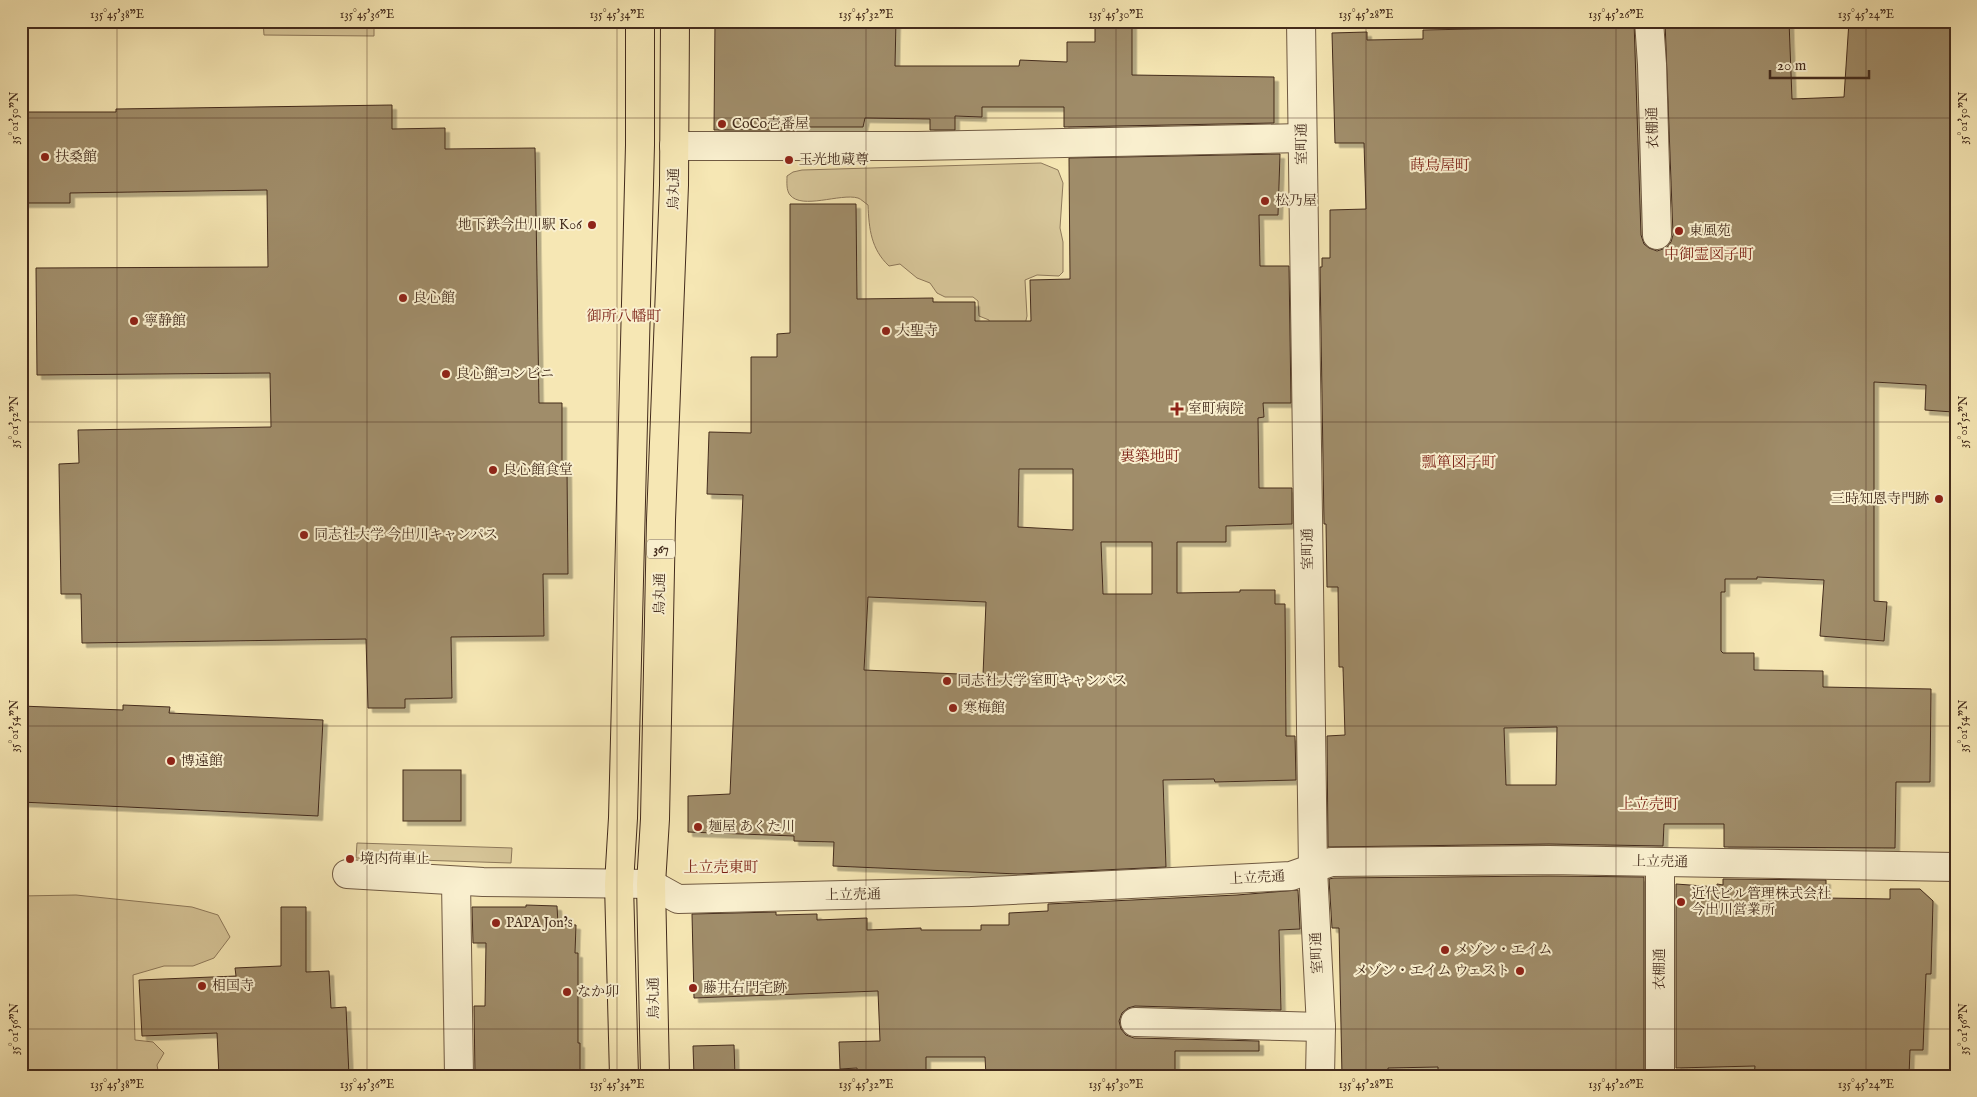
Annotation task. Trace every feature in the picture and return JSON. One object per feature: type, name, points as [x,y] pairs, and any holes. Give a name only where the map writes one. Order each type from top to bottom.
[{"type":"highway","name":"367","points":[[624,1076],[619,884],[623,818],[640,145],[640,21]]},
{"type":"highway","name":"烏丸通","points":[[655,1076],[650,884],[655,819],[661,520],[674,146],[675,21]]},
{"type":"street","name":"室町通","points":[[1301,21],[1314,869],[1321,1027],[1320,1076]]},
{"type":"street","name":"衣棚通","points":[[1649,21],[1657,235]]},
{"type":"street","points":[[674,146],[917,146],[1302,138]]},
{"type":"street","name":"上立売通","points":[[650,884],[678,899],[951,892],[1290,876],[1331,862],[1549,860],[1956,867]]},
{"type":"street","name":"衣棚通","points":[[1660,862],[1660,1076]]},
{"type":"street","points":[[347,874],[456,880],[650,884]]},
{"type":"street","points":[[456,880],[459,1076]]},
{"type":"street","points":[[1135,1022],[1321,1027]]},
{"type":"shaded area","points":[[263,21],[374,21],[374,36],[264,35]]},
{"type":"shaded area","points":[[1041,163],[1058,170],[1063,183],[1060,228],[1063,242],[1063,272],[1059,276],[1037,275],[1025,280],[1027,316],[1024,329],[991,329],[989,320],[979,316],[978,301],[973,297],[945,297],[937,293],[930,283],[917,278],[900,264],[889,266],[878,253],[872,238],[868,205],[860,199],[850,197],[803,201],[790,195],[787,186],[787,176],[802,170]]},
{"type":"shaded area","points":[[357,843],[512,848],[511,863],[356,858]]},
{"type":"shaded area","points":[[76,895],[192,907],[218,915],[230,937],[214,958],[193,966],[164,966],[133,975],[135,1040],[153,1042],[164,1053],[157,1065],[159,1076],[21,1076],[21,896]]},
{"type":"building","points":[[715,21],[896,21],[895,66],[1019,66],[1020,60],[1067,62],[1067,42],[1095,42],[1095,21],[1132,21],[1132,75],[1274,77],[1274,123],[1064,127],[1064,107],[982,107],[982,117],[955,116],[955,130],[930,130],[930,119],[865,118],[863,127],[794,127],[794,130],[714,130]]},
{"type":"building","points":[[1524,21],[1634,21],[1641,235],[1644,244],[1657,251],[1666,248],[1671,242],[1673,235],[1665,21],[1789,21],[1792,99],[1844,97],[1849,21],[1956,21],[1956,372],[1953,412],[1925,410],[1926,385],[1874,382],[1874,601],[1887,602],[1884,641],[1820,636],[1824,580],[1757,577],[1757,579],[1725,579],[1725,592],[1721,592],[1721,651],[1723,653],[1754,653],[1754,670],[1823,671],[1823,687],[1931,689],[1930,782],[1896,782],[1895,848],[1724,847],[1724,824],[1664,824],[1663,846],[1549,844],[1328,847],[1327,736],[1345,735],[1343,667],[1339,667],[1338,587],[1327,587],[1326,524],[1324,524],[1320,267],[1322,267],[1322,258],[1330,258],[1330,210],[1366,209],[1364,143],[1335,143],[1332,33],[1367,32],[1367,40],[1423,39],[1423,30],[1525,28]],"holes":[[[1557,727],[1556,785],[1506,785],[1504,728]]]},
{"type":"building","name":"良心館","points":[[392,105],[392,129],[445,128],[445,149],[535,148],[539,403],[562,403],[562,469],[567,469],[568,574],[543,574],[544,636],[451,637],[452,698],[405,699],[405,708],[368,708],[366,639],[82,643],[81,594],[61,594],[59,464],[79,463],[78,430],[271,427],[270,373],[37,375],[36,268],[268,267],[267,190],[70,193],[70,203],[21,203],[21,112],[116,112],[116,109]]},
{"type":"building","points":[[1280,154],[1278,215],[1259,215],[1260,266],[1289,266],[1291,403],[1263,403],[1264,417],[1258,418],[1259,488],[1292,488],[1292,524],[1226,526],[1226,542],[1177,542],[1177,593],[1275,590],[1275,604],[1285,604],[1286,736],[1295,736],[1296,780],[1215,782],[1214,779],[1163,780],[1166,867],[1018,874],[833,866],[834,842],[794,841],[794,836],[688,832],[688,796],[730,794],[743,495],[707,494],[709,432],[751,433],[751,357],[777,357],[777,334],[790,333],[790,204],[856,204],[857,299],[933,298],[933,302],[975,302],[975,321],[1031,321],[1030,280],[1070,279],[1069,158]],"holes":[[[1019,469],[1073,469],[1073,530],[1018,527]],[[1101,542],[1152,542],[1152,594],[1103,594]],[[868,597],[986,602],[983,675],[864,670]]]},
{"type":"building","name":"博遠館","points":[[123,705],[170,707],[169,713],[323,720],[318,816],[21,802],[21,706],[123,710]]},
{"type":"building","points":[[403,770],[461,770],[461,821],[403,821]]},
{"type":"building","points":[[1549,876],[1644,877],[1644,1076],[1438,1076],[1438,1067],[1388,1068],[1388,1076],[1342,1076],[1339,928],[1332,928],[1329,879]]},
{"type":"building","points":[[1723,879],[1826,880],[1826,898],[1890,899],[1890,889],[1920,889],[1933,901],[1931,974],[1926,974],[1923,1050],[1910,1050],[1909,1076],[1754,1076],[1755,1066],[1676,1068],[1676,884],[1717,887],[1717,884],[1723,885]]},
{"type":"building","points":[[1298,890],[1300,929],[1279,930],[1281,1010],[1135,1006],[1128,1008],[1122,1013],[1119,1021],[1121,1029],[1126,1035],[1134,1038],[1259,1041],[1259,1051],[1175,1051],[1175,1074],[986,1076],[985,1057],[926,1057],[926,1076],[858,1076],[857,1068],[840,1069],[839,1042],[880,1041],[878,991],[694,998],[692,914],[776,912],[776,915],[817,914],[817,920],[867,918],[867,930],[921,928],[921,930],[981,930],[981,925],[1009,925],[1009,913],[1048,911],[1048,904],[1237,895]]},
{"type":"building","points":[[526,905],[557,906],[558,924],[576,925],[575,953],[578,953],[580,1076],[475,1076],[474,1006],[485,1006],[486,943],[473,943],[472,907],[526,907]]},
{"type":"building","points":[[281,907],[306,907],[306,972],[329,971],[331,1008],[346,1007],[349,1076],[219,1076],[217,1033],[142,1036],[139,980],[236,976],[235,968],[281,966]]},
{"type":"building","points":[[734,1045],[735,1076],[694,1076],[693,1046]]},
{"type":"place","name":"CoCo壱番屋","points":[[722,124]]},
{"type":"place","name":"扶桑館","points":[[45,157]]},
{"type":"place","name":"玉光地蔵尊","points":[[789,160]]},
{"type":"place","name":"松乃屋","points":[[1265,201]]},
{"type":"place","name":"地下鉄今出川駅 K06","points":[[592,225]]},
{"type":"place","name":"東風苑","points":[[1679,231]]},
{"type":"place","name":"良心館","points":[[403,298]]},
{"type":"place","name":"寧静館","points":[[134,321]]},
{"type":"place","name":"大聖寺","points":[[886,331]]},
{"type":"place","name":"良心館コンビニ","points":[[446,374]]},
{"type":"place","name":"室町病院","points":[[1177,409]]},
{"type":"place","name":"良心館食堂","points":[[493,470]]},
{"type":"place","name":"三時知恩寺門跡","points":[[1939,499]]},
{"type":"place","name":"同志社大学 今出川キャンパス","points":[[304,535]]},
{"type":"place","name":"同志社大学 室町キャンパス","points":[[947,681]]},
{"type":"place","name":"寒梅館","points":[[953,708]]},
{"type":"place","name":"博遠館","points":[[171,761]]},
{"type":"place","name":"麺屋 あくた川","points":[[698,827]]},
{"type":"place","name":"境内荷車止","points":[[350,859]]},
{"type":"place","name":"近代ビル管理株式会社 今出川営業所","points":[[1681,902]]},
{"type":"place","name":"PAPA Jon’s","points":[[496,923]]},
{"type":"place","name":"メゾン・エイム","points":[[1445,950]]},
{"type":"place","name":"メゾン・エイム ウェスト","points":[[1520,971]]},
{"type":"place","name":"相国寺","points":[[202,986]]},
{"type":"place","name":"藤井右門宅跡","points":[[693,988]]},
{"type":"place","name":"なか卯","points":[[567,992]]},
{"type":"district","name":"蒔鳥屋町","points":[[1440,165]]},
{"type":"district","name":"中御霊図子町","points":[[1709,254]]},
{"type":"district","name":"御所八幡町","points":[[624,316]]},
{"type":"district","name":"裏築地町","points":[[1150,456]]},
{"type":"district","name":"瓢箪図子町","points":[[1459,462]]},
{"type":"district","name":"上立売町","points":[[1649,804]]},
{"type":"district","name":"上立売東町","points":[[721,867]]}]
